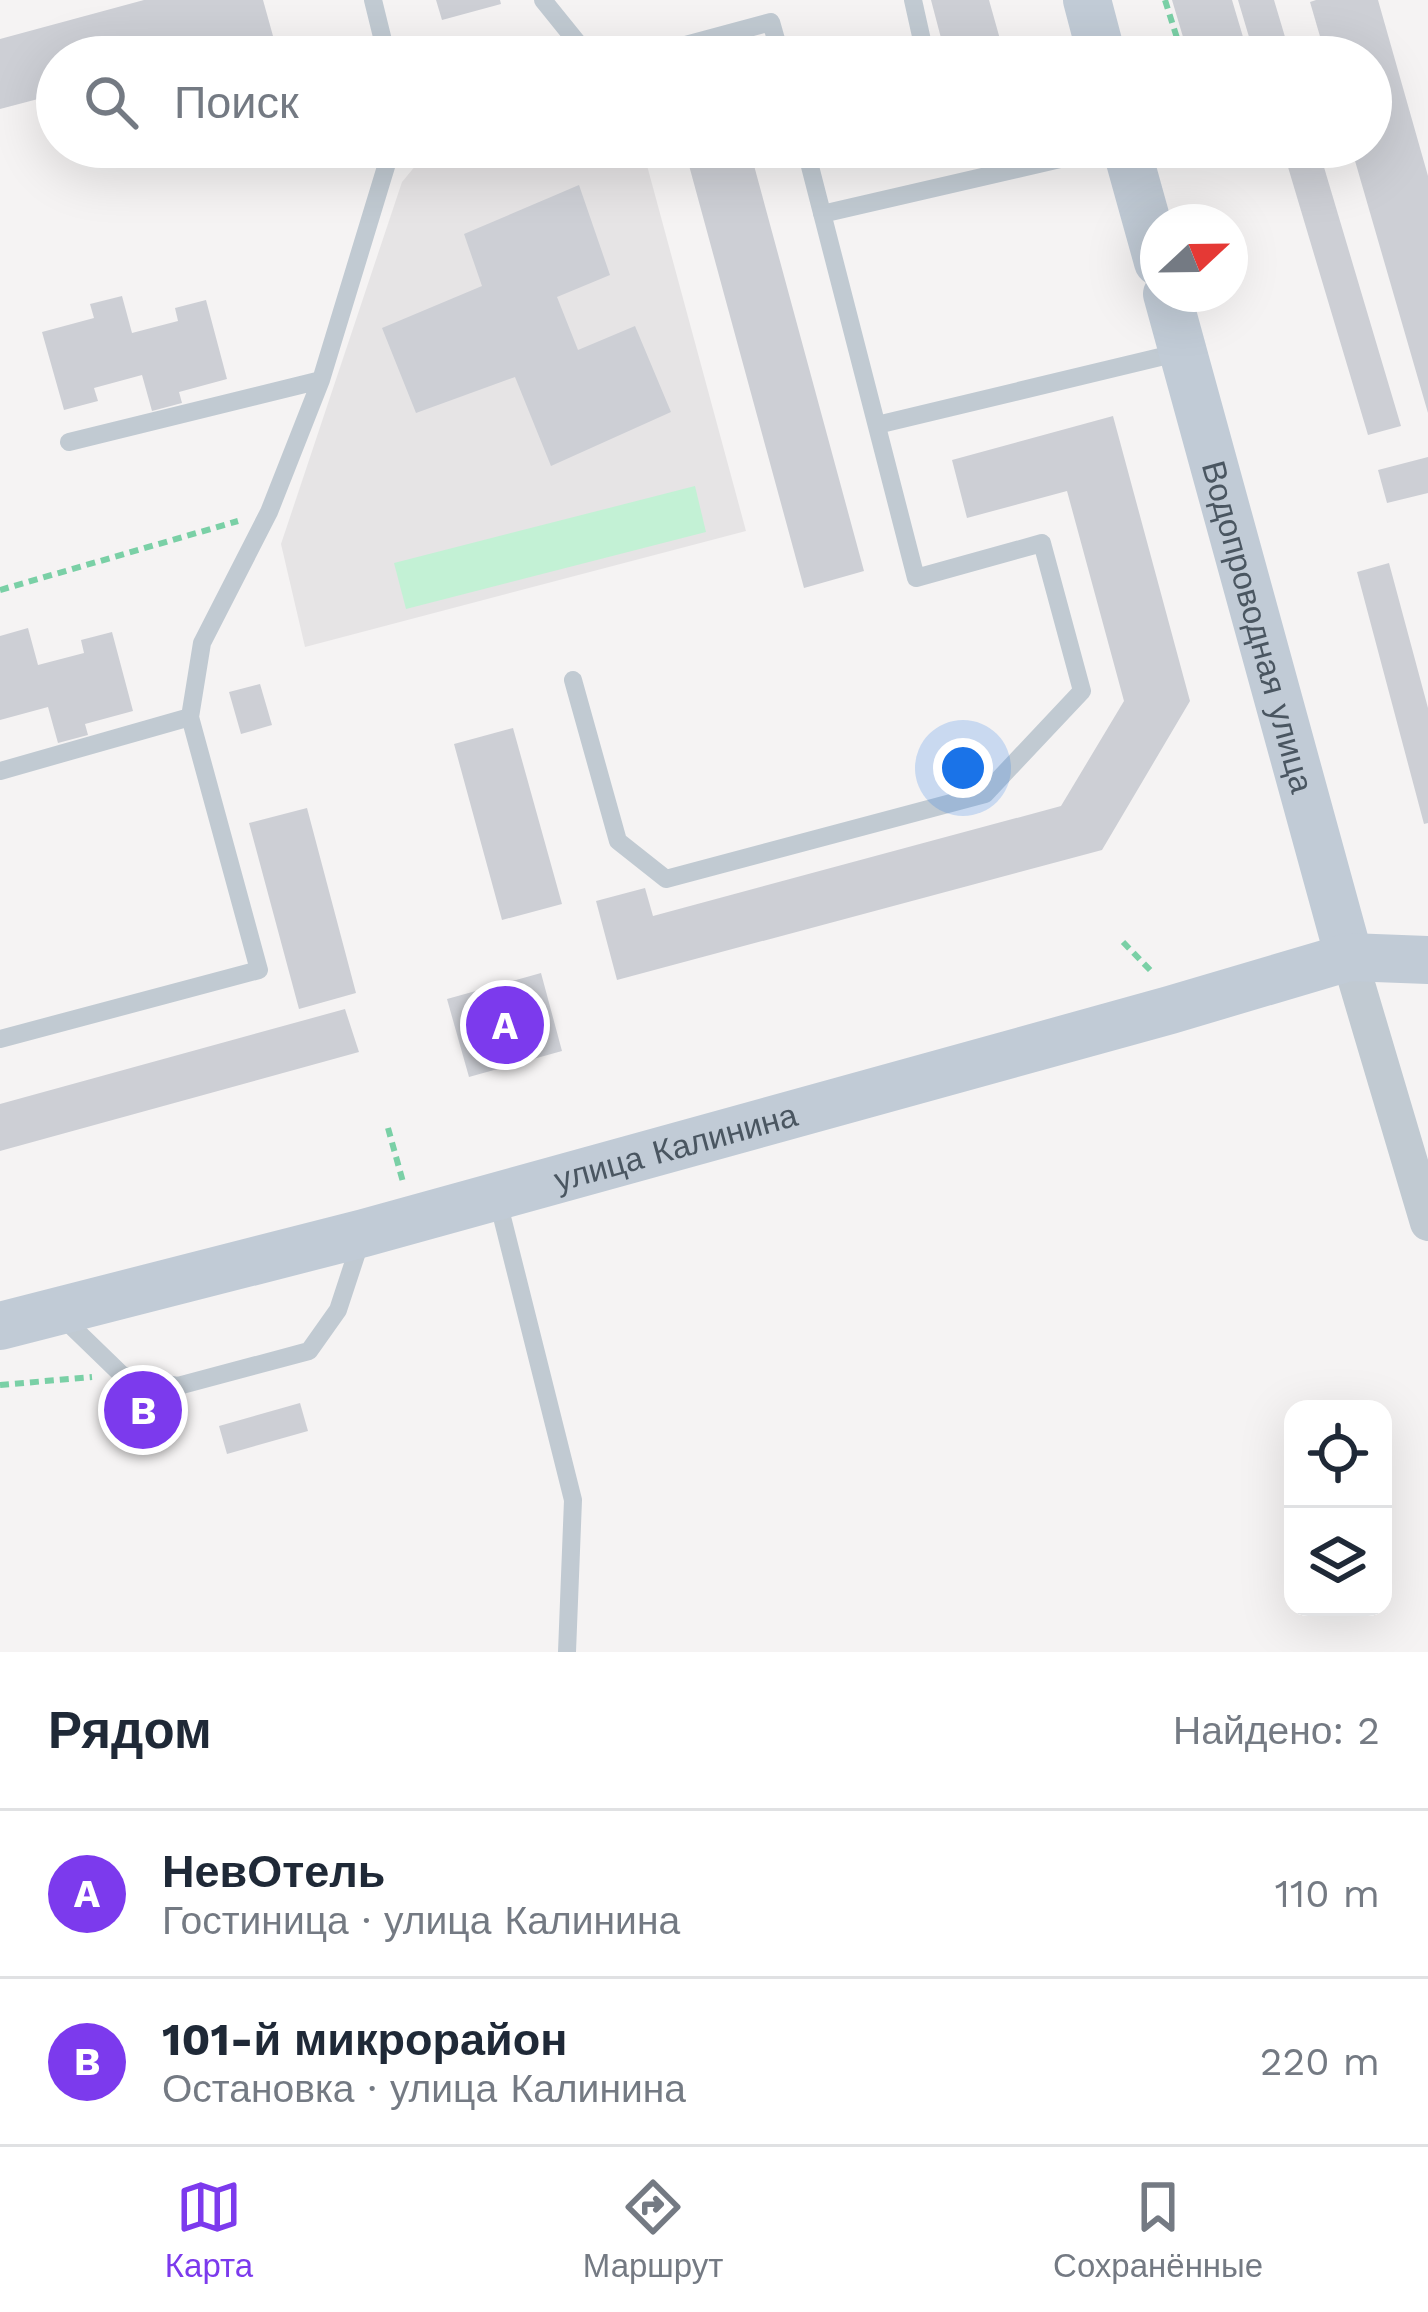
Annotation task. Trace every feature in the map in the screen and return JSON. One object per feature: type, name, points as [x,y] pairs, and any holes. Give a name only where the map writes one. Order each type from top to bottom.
[{"type":"main road","points":[[1087,0],[1096,36]]},
{"type":"main road","points":[[1132,168],[1142,204]]},
{"type":"main road","name":"Водопроводная улица","points":[[1172,312],[1348,957]]},
{"type":"main road","name":"улица Калинина","points":[[0,1326],[364,1233],[1348,957],[1428,960]]},
{"type":"street","points":[[1348,957],[1428,1223]]},
{"type":"lane","points":[[373,0],[381,36]]},
{"type":"lane","points":[[543,0],[572,36]]},
{"type":"lane","points":[[913,0],[921,36]]},
{"type":"lane","points":[[719,36],[771,22],[775,36]]},
{"type":"lane","points":[[0,1039],[259,970],[190,717],[202,643],[269,512],[321,380],[386,168]]},
{"type":"lane","points":[[573,680],[618,841],[666,879],[985,794],[1082,691],[1042,543],[916,578],[810,168]]},
{"type":"lane","points":[[822,214],[1021,168]]},
{"type":"lane","points":[[877,425],[1183,351]]},
{"type":"lane","points":[[69,442],[321,380]]},
{"type":"lane","points":[[0,771],[190,717]]},
{"type":"lane","points":[[496,1196],[573,1500],[567,1652]]},
{"type":"lane","points":[[55,1311],[122,1375],[178,1386],[309,1351],[338,1310],[364,1233]]},
{"type":"path","points":[[1165,0],[1176,36]]},
{"type":"path","points":[[0,590],[269,512]]},
{"type":"path","points":[[0,1385],[122,1375]]},
{"type":"shaded area","points":[[414,168],[648,168],[746,531],[305,647],[281,544],[402,182]]},
{"type":"green space","points":[[695,486],[706,532],[406,609],[394,563]]},
{"type":"building","points":[[144,0],[263,0],[273,36],[36,36],[36,100],[0,109],[0,39]]},
{"type":"building","points":[[436,0],[500,0],[501,4],[442,20]]},
{"type":"building","points":[[931,0],[989,0],[999,36],[940,36]]},
{"type":"building","points":[[1172,0],[1232,0],[1243,36],[1183,36]]},
{"type":"building","points":[[1238,0],[1274,0],[1285,36],[1249,36]]},
{"type":"building","points":[[1378,0],[1388,36],[1320,36],[1310,2]]},
{"type":"building","points":[[1392,49],[1428,176],[1428,413],[1357,168],[1392,168]]},
{"type":"building","points":[[690,168],[755,168],[864,571],[804,588]]},
{"type":"building","points":[[1288,168],[1324,168],[1401,426],[1368,435]]},
{"type":"building","points":[[579,185],[610,275],[557,297],[578,350],[635,326],[671,412],[551,466],[515,377],[416,413],[382,328],[482,286],[464,234]]},
{"type":"building","points":[[122,296],[132,333],[178,321],[175,308],[206,300],[227,379],[179,392],[182,403],[152,411],[142,375],[94,388],[98,401],[64,410],[42,332],[94,318],[90,304]]},
{"type":"building","points":[[1113,416],[1190,701],[1102,850],[617,980],[596,901],[645,888],[653,916],[1061,806],[1124,701],[1067,491],[967,518],[952,460]]},
{"type":"building","points":[[1428,457],[1428,493],[1387,503],[1378,470]]},
{"type":"building","points":[[1389,563],[1428,708],[1428,823],[1424,824],[1357,572]]},
{"type":"building","points":[[28,628],[38,665],[84,653],[81,640],[112,632],[133,711],[85,724],[88,735],[58,743],[48,707],[0,720],[0,636]]},
{"type":"building","points":[[260,684],[272,725],[241,734],[229,692]]},
{"type":"building","points":[[513,728],[562,904],[502,920],[454,744]]},
{"type":"building","points":[[307,808],[356,993],[299,1009],[249,823]]},
{"type":"building","points":[[541,973],[562,1051],[469,1077],[447,999]]},
{"type":"building","points":[[345,1009],[359,1052],[0,1151],[0,1104]]},
{"type":"building","points":[[300,1403],[308,1431],[227,1454],[219,1426]]},
{"type":"place","name":"НевОтель","points":[[505,1025]]},
{"type":"place","name":"101-й микрорайон","points":[[143,1410]]}]
